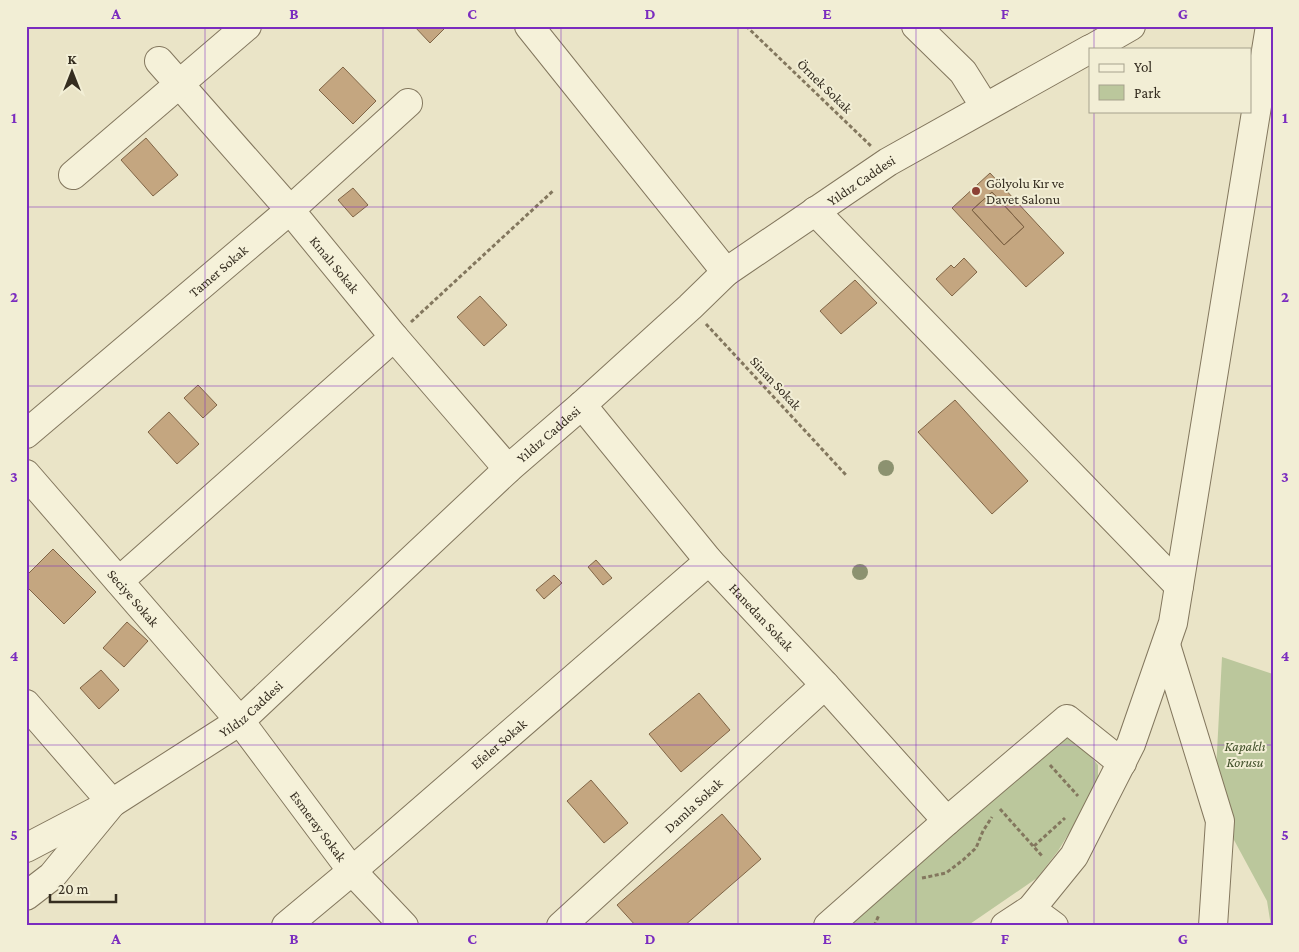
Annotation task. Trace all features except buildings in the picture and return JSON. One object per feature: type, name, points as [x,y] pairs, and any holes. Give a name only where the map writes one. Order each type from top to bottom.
[{"type":"street","points":[[73,175],[247,26]]},
{"type":"street","points":[[529,26],[726,272]]},
{"type":"street","points":[[916,26],[963,72],[986,107]]},
{"type":"street","name":"Yıldız Caddesi","points":[[1092,48],[1131,26]]},
{"type":"street","points":[[1005,926],[1031,909],[1074,856],[1131,744],[1173,624],[1270,26]]},
{"type":"street","name":"Yıldız Caddesi","points":[[26,848],[112,803],[240,721],[508,469],[582,405],[726,272],[888,162],[1089,50]]},
{"type":"street","name":"Kınalı Sokak","points":[[159,61],[290,210],[394,337],[508,469]]},
{"type":"street","name":"Tamer Sokak","points":[[26,434],[290,210],[408,103]]},
{"type":"street","points":[[815,211],[1179,586]]},
{"type":"street","points":[[119,581],[394,337]]},
{"type":"street","name":"Hanedan Sokak","points":[[582,405],[709,561],[825,685],[947,821]]},
{"type":"street","name":"Seciye Sokak","points":[[26,474],[240,721]]},
{"type":"street","name":"Efeler Sokak","points":[[286,926],[709,561]]},
{"type":"street","points":[[1166,645],[1220,821],[1213,926]]},
{"type":"street","name":"Damla Sokak","points":[[561,926],[825,685]]},
{"type":"street","points":[[26,704],[112,803],[52,876],[26,896]]},
{"type":"street","points":[[828,926],[1067,719],[1122,763]]},
{"type":"street","name":"Esmeray Sokak","points":[[240,721],[352,871],[404,926]]},
{"type":"street","points":[[1031,909],[1054,926]]},
{"type":"path","name":"Örnek Sokak","points":[[746,26],[888,162]]},
{"type":"path","points":[[394,337],[554,190]]},
{"type":"path","name":"Sinan Sokak","points":[[690,307],[846,474]]},
{"type":"path","points":[[1050,765],[1083,801]]},
{"type":"path","points":[[916,880],[946,873],[964,860],[976,848],[991,817],[1001,808],[1059,874]]},
{"type":"path","points":[[1034,846],[1069,814]]},
{"type":"path","points":[[874,926],[882,909]]},
{"type":"green space","name":"Kapaklı Korusu","points":[[1222,657],[1273,674],[1273,926],[1271,926],[1267,901],[1234,840],[1216,771]]},
{"type":"green space","points":[[1057,738],[1076,739],[1098,765],[1098,786],[1058,851],[1037,878],[967,926],[841,926]]},
{"type":"place","name":"Gölyolu Kır ve Davet Salonu","points":[[976,191]]}]
